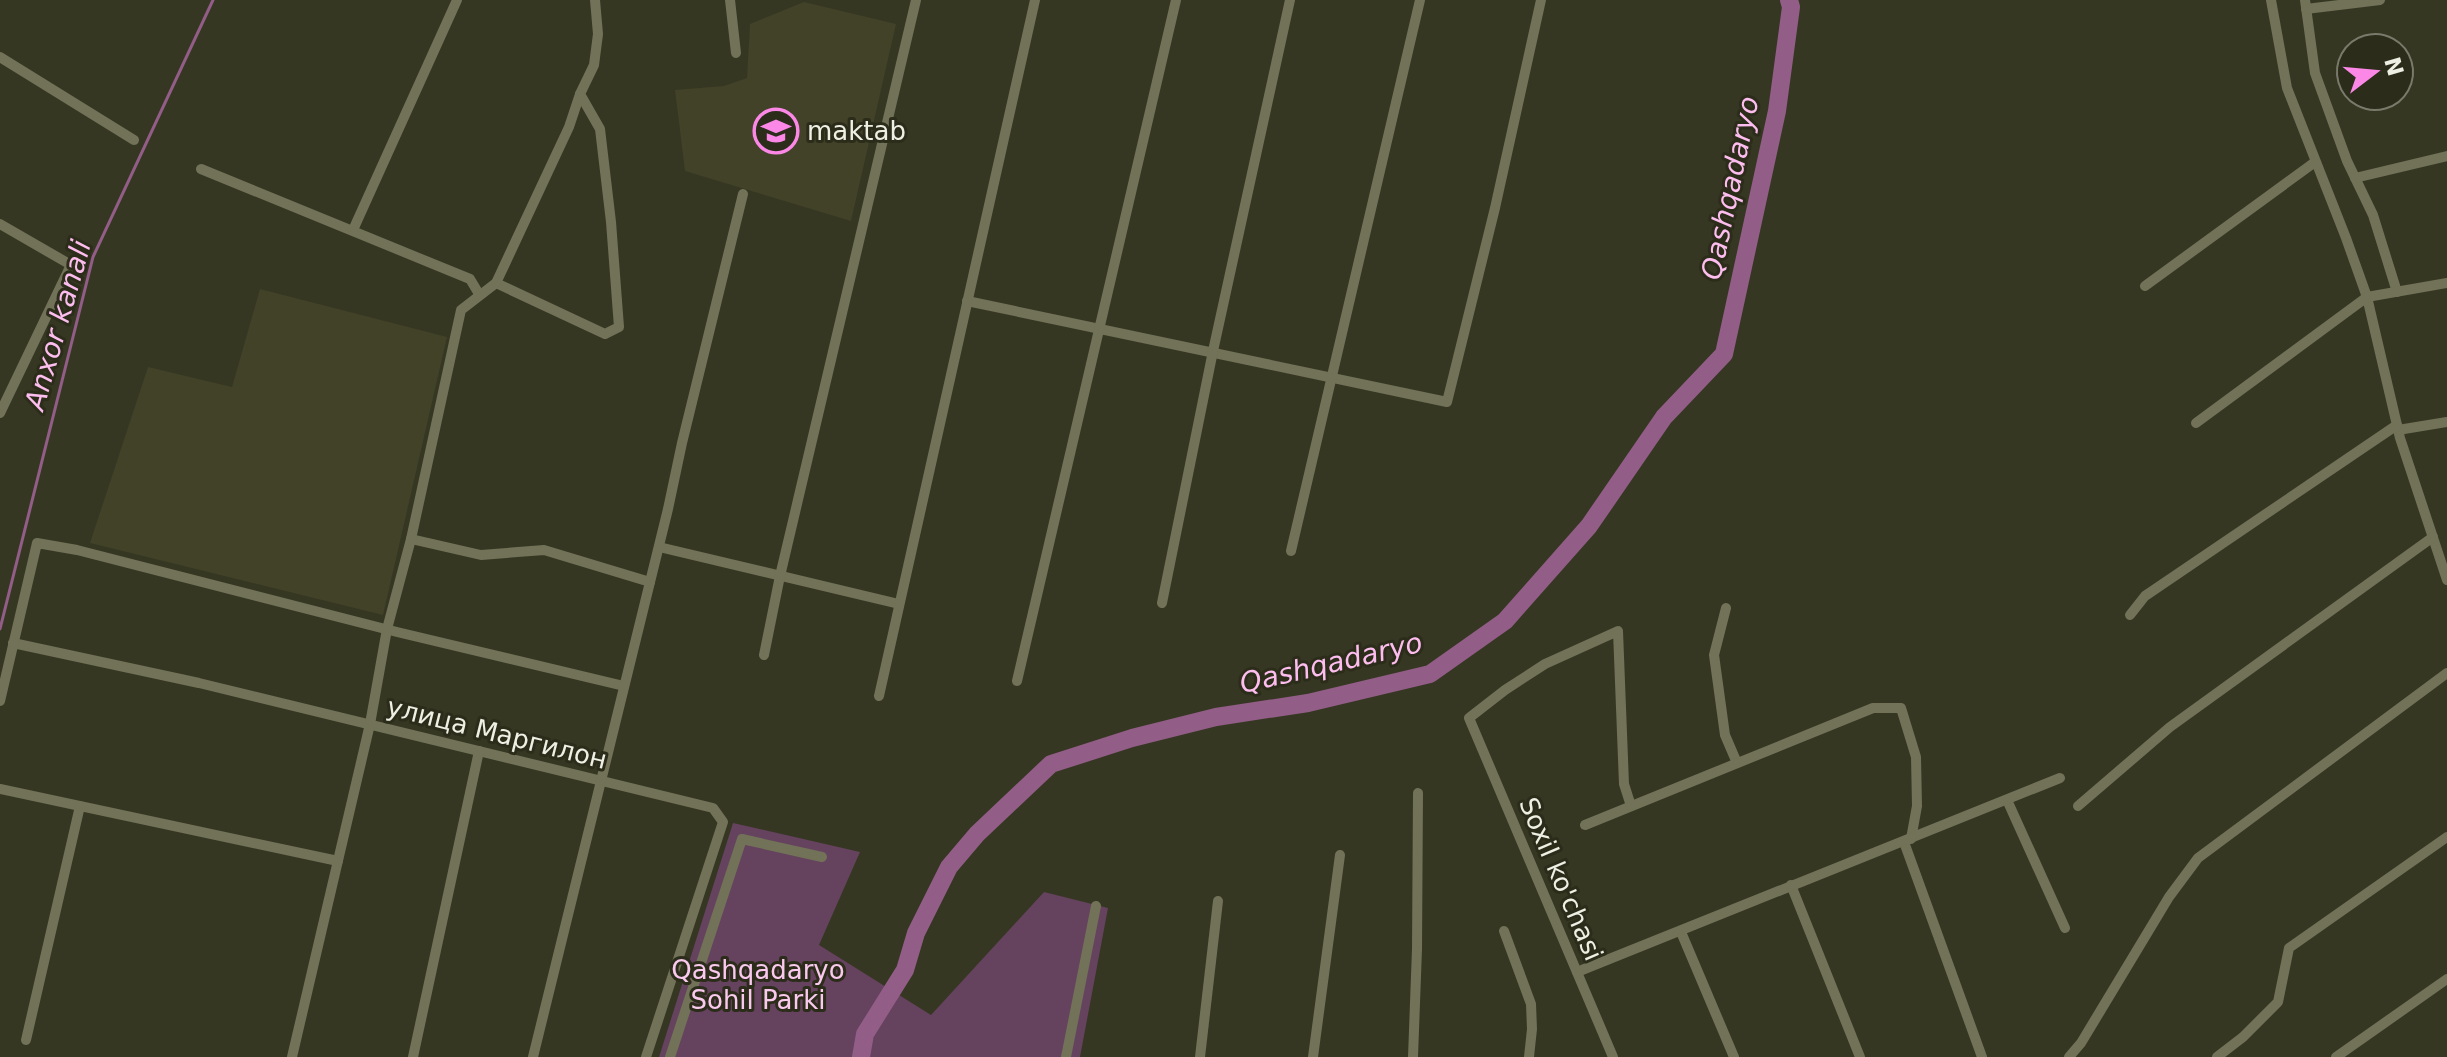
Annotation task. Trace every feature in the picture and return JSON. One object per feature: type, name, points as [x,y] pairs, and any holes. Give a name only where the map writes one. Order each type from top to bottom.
[{"type":"street","points":[[353,230],[457,0]]},
{"type":"street","points":[[292,1057],[370,724],[387,629],[411,539],[461,310],[496,283],[569,127],[594,65],[598,34],[595,0]]},
{"type":"street","points":[[730,0],[736,53]]},
{"type":"street","points":[[764,655],[916,0]]},
{"type":"street","points":[[879,696],[1035,0]]},
{"type":"street","points":[[1017,681],[1176,0]]},
{"type":"street","points":[[1162,603],[1213,351],[1290,0]]},
{"type":"street","points":[[1291,551],[1420,0]]},
{"type":"street","points":[[967,301],[1447,402],[1495,208],[1541,0]]},
{"type":"street","points":[[2271,0],[2287,88],[2367,297],[2397,428],[2447,580]]},
{"type":"street","points":[[2380,0],[2305,4],[2315,73],[2355,178],[2373,215],[2397,292]]},
{"type":"street","points":[[0,57],[134,140]]},
{"type":"street","points":[[496,283],[605,334],[619,327],[600,129],[580,94]]},
{"type":"street","points":[[2355,178],[2447,156]]},
{"type":"street","points":[[2145,286],[2315,162]]},
{"type":"street","points":[[201,169],[470,279],[479,294]]},
{"type":"street","points":[[533,1057],[743,194]]},
{"type":"street","points":[[0,224],[71,265],[0,413]]},
{"type":"street","points":[[2196,423],[2367,297],[2447,283]]},
{"type":"street","points":[[2130,615],[2145,596],[2397,428],[2447,422]]},
{"type":"street","points":[[2078,806],[2170,727],[2433,537]]},
{"type":"street","points":[[411,539],[481,555],[544,550],[650,582]]},
{"type":"street","points":[[0,701],[37,543],[77,550],[624,686]]},
{"type":"street","points":[[659,547],[899,604]]},
{"type":"street","points":[[1726,608],[1714,655],[1725,735],[1737,763]]},
{"type":"street","name":"Soxil ko'chasi","points":[[1613,1057],[1469,718],[1545,664],[1618,631],[1624,784],[1631,806]]},
{"type":"street","name":"улица Маргилон","points":[[13,643],[199,683],[713,808],[723,822],[646,1057]]},
{"type":"street","points":[[2069,1057],[2081,1043],[2169,897],[2198,858],[2447,673]]},
{"type":"street","points":[[1585,825],[1873,708],[1901,708],[1916,757],[1917,806],[1908,840],[1982,1057]]},
{"type":"street","points":[[413,1057],[479,751]]},
{"type":"street","points":[[1577,972],[2060,778]]},
{"type":"street","points":[[0,789],[338,861]]},
{"type":"street","points":[[1413,1057],[1418,793]]},
{"type":"street","points":[[2007,800],[2065,928]]},
{"type":"street","points":[[26,1040],[80,806]]},
{"type":"street","points":[[2217,1057],[2243,1037],[2278,1002],[2289,948],[2447,837]]},
{"type":"street","points":[[670,1057],[742,839],[822,857]]},
{"type":"street","points":[[1313,1057],[1340,855]]},
{"type":"street","points":[[1791,885],[1860,1057]]},
{"type":"street","points":[[1200,1057],[1218,901]]},
{"type":"street","points":[[1066,1057],[1096,906]]},
{"type":"street","points":[[1504,931],[1531,1004],[1529,1057]]},
{"type":"street","points":[[1681,932],[1734,1057]]},
{"type":"street","points":[[2336,1057],[2447,979]]},
{"type":"shaded area","name":"maktab","points":[[804,2],[896,24],[851,221],[685,171],[675,90],[724,86],[747,78],[750,24]]},
{"type":"shaded area","points":[[260,289],[447,337],[383,615],[90,543],[148,367],[232,387]]},
{"type":"green space","name":"Qashqadaryo Sohil Parki","points":[[733,823],[860,852],[819,945],[931,1015],[1044,892],[1108,908],[1080,1057],[659,1057]]},
{"type":"waterway","name":"Anxor kanali","points":[[0,629],[93,257],[213,0]]},
{"type":"waterway","name":"Qashqadaryo","points":[[861,1057],[865,1034],[905,970],[916,933],[949,867],[977,834],[1051,764],[1132,738],[1216,717],[1308,703],[1430,674],[1505,621],[1589,526],[1664,417],[1724,354],[1777,111],[1791,7],[1789,0]]},
{"type":"place","name":"maktab","points":[[776,131]]}]
